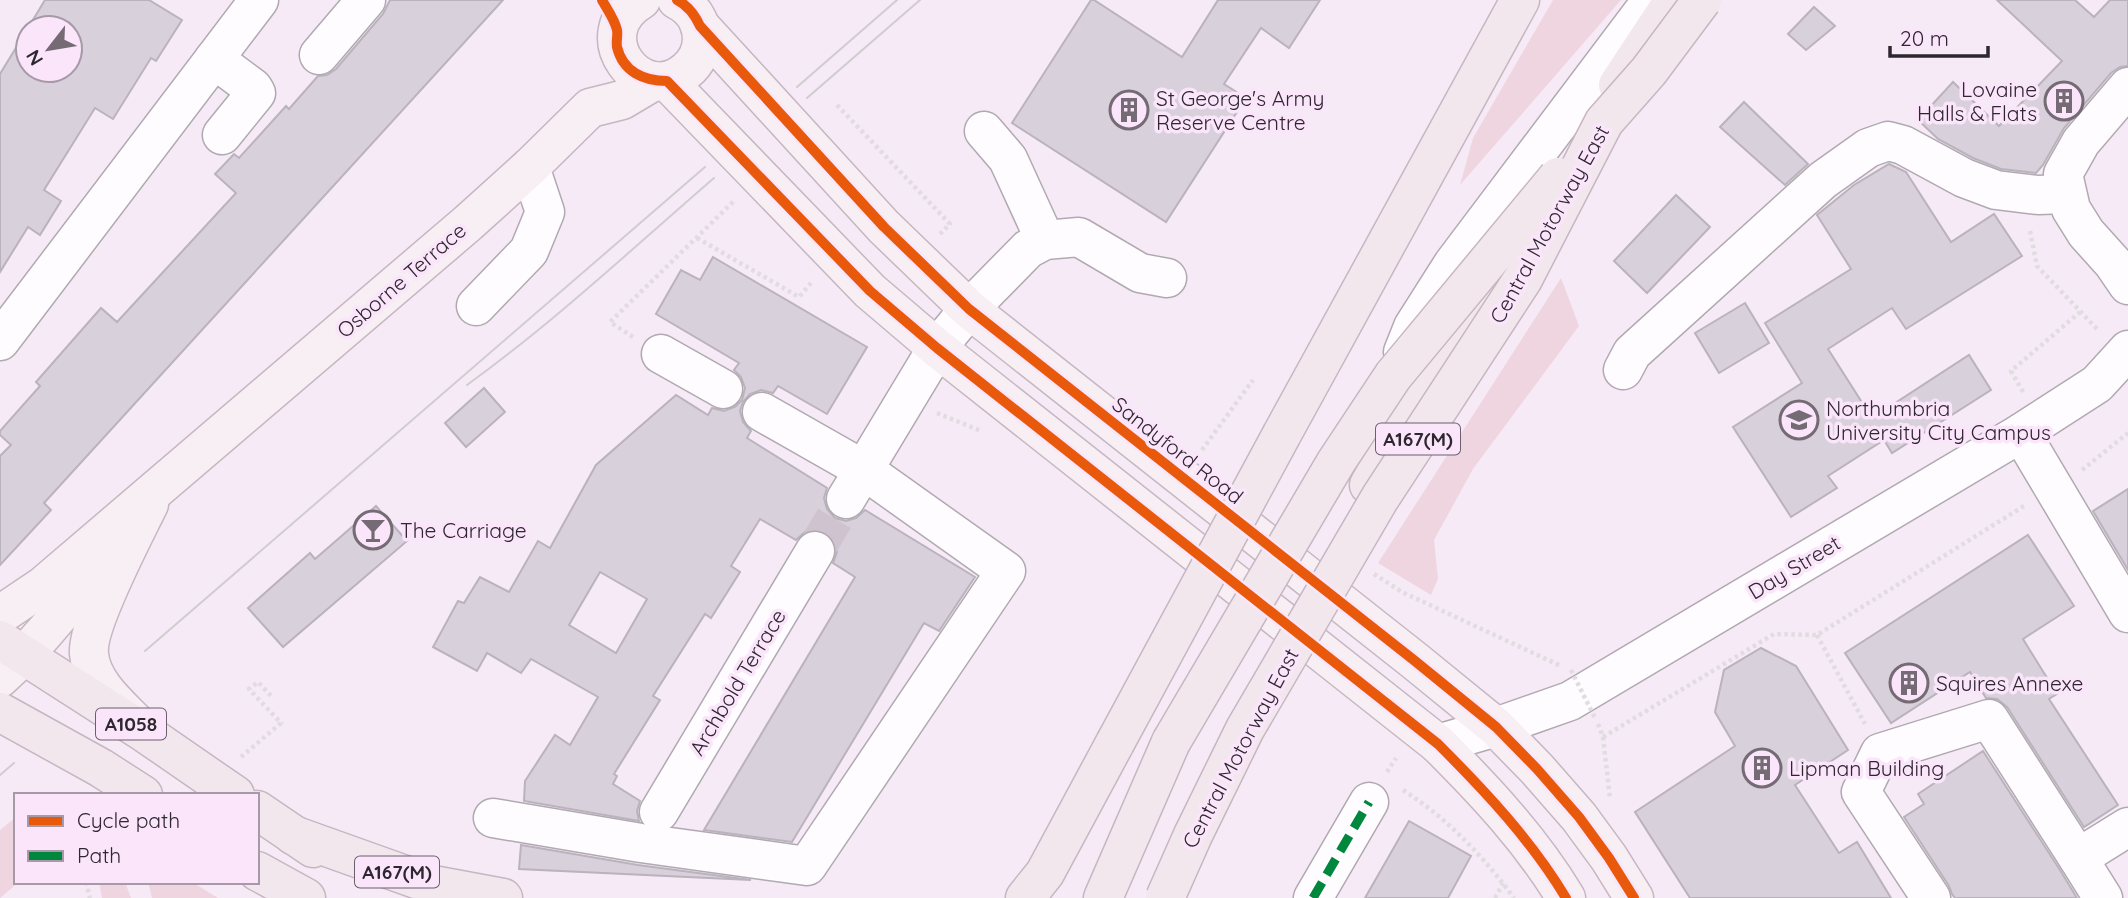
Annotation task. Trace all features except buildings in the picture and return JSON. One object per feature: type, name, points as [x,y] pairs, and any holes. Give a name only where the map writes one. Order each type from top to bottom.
[{"type":"highway","points":[[1025,898],[1045,873],[1282,433],[1520,0]]},
{"type":"highway","name":"Central Motorway East","points":[[1146,898],[1213,754],[1455,332],[1674,0]]},
{"type":"highway","name":"Central Motorway East","points":[[1165,898],[1245,729],[1380,498],[1523,279],[1604,122],[1649,71],[1702,0]]},
{"type":"highway","name":"A167(M)","points":[[1103,898],[1171,742],[1336,463],[1393,376],[1604,122]]},
{"type":"highway","name":"A1058","points":[[8,658],[235,779]]},
{"type":"highway","name":"A1058","points":[[0,712],[140,793]]},
{"type":"highway","points":[[259,811],[293,835]]},
{"type":"highway","name":"A167(M)","points":[[293,835],[370,885],[398,898]]},
{"type":"highway","name":"A167(M)","points":[[293,835],[433,885],[503,898]]},
{"type":"highway","points":[[259,872],[306,898]]},
{"type":"main road","points":[[590,108],[602,76],[613,29],[631,6],[641,0]]},
{"type":"main road","name":"Osborne Terrace","points":[[0,615],[43,586],[154,493],[427,258],[530,167],[590,108],[622,100],[661,81],[681,76],[691,67],[702,41],[689,13]]},
{"type":"main road","name":"Sandyford Road","points":[[689,13],[884,227],[969,309],[1496,727],[1579,817],[1634,898]]},
{"type":"main road","points":[[613,29],[628,69],[640,77],[661,81],[870,291],[937,348],[1438,744],[1485,790],[1515,826],[1566,898]]},
{"type":"main road","points":[[145,733],[107,694],[89,654],[94,625],[154,493]]},
{"type":"main road","name":"Osborne Terrace","points":[[8,658],[57,619],[154,493]]},
{"type":"street","points":[[0,341],[258,0]]},
{"type":"street","points":[[319,55],[366,0]]},
{"type":"street","points":[[1393,376],[1413,327],[1453,264],[1652,0]]},
{"type":"street","points":[[214,59],[256,93],[222,135]]},
{"type":"street","points":[[2128,87],[2081,142],[2063,174],[2071,209],[2086,233],[2113,263],[2128,285]]},
{"type":"street","points":[[984,131],[1008,159],[1045,240]]},
{"type":"street","points":[[1623,370],[1632,353],[1823,180],[1868,148],[1888,141],[1903,145],[1964,178],[1996,190],[2038,195],[2067,194]]},
{"type":"street","points":[[476,306],[529,251],[545,212],[530,167]]},
{"type":"street","points":[[855,484],[937,348],[969,309],[1028,249],[1045,240],[1079,237],[1140,273],[1167,278]]},
{"type":"street","name":"Day Street","points":[[1438,744],[1570,701],[2021,433],[2097,384],[2128,350]]},
{"type":"street","points":[[661,354],[723,389]]},
{"type":"street","points":[[493,818],[807,866],[1006,570],[855,484],[762,412]]},
{"type":"street","points":[[2021,433],[2128,613]]},
{"type":"street","name":"Archbold Terrace","points":[[659,812],[815,551]]},
{"type":"street","points":[[1931,898],[1861,792],[1880,753],[1989,719],[2103,898]]},
{"type":"street","points":[[1313,898],[1369,802]]},
{"type":"street","points":[[2078,858],[2128,827]]},
{"type":"path","points":[[837,105],[950,224]]},
{"type":"path","points":[[661,354],[610,322],[736,199]]},
{"type":"path","points":[[697,238],[799,297],[811,283]]},
{"type":"path","points":[[1197,458],[1253,380]]},
{"type":"path","points":[[1603,737],[1774,635],[1816,635],[2076,475],[2128,433]]},
{"type":"path","points":[[1377,575],[1402,592],[1571,670],[1595,718]]},
{"type":"path","points":[[1816,635],[1880,753]]},
{"type":"path","points":[[235,779],[281,723],[249,689],[258,682],[272,697]]},
{"type":"path","points":[[1386,750],[1396,758]]},
{"type":"path","points":[[1369,802],[1381,806],[1403,790],[1431,808],[1479,854],[1514,898]]},
{"type":"path","points":[[1495,898],[1503,883]]},
{"type":"shaded area","points":[[1553,0],[1621,0],[1460,185],[1473,138]]},
{"type":"shaded area","points":[[1561,278],[1579,326],[1473,469],[1434,540],[1438,579],[1431,595],[1378,563]]},
{"type":"shaded area","points":[[14,819],[14,884],[17,884],[0,898],[0,830]]},
{"type":"shaded area","points":[[99,884],[126,884],[131,898],[102,898]]},
{"type":"shaded area","points":[[148,884],[195,884],[218,898],[152,898]]},
{"type":"tunnel","points":[[815,551],[846,499]]},
{"type":"tram line","points":[[797,87],[897,0]]},
{"type":"tram line","points":[[807,98],[920,0]]},
{"type":"tram line","points":[[145,651],[705,167]]},
{"type":"tram line","points":[[467,385],[562,310],[714,178]]},
{"type":"tram line","points":[[0,775],[14,763]]},
{"type":"marked path","points":[[1313,898],[1369,802]]},
{"type":"cycle path","points":[[602,0],[613,18],[617,47],[629,69],[643,77],[667,81],[870,291],[937,348],[1438,744],[1507,817],[1566,898]]},
{"type":"cycle path","points":[[677,0],[691,11],[700,26],[884,227],[969,309],[1496,727],[1579,817],[1634,898]]},
{"type":"place","name":"Lovaine Halls & Flats","points":[[2064,101]]},
{"type":"place","name":"St George's Army Reserve Centre","points":[[1129,110]]},
{"type":"place","name":"Northumbria University City Campus","points":[[1799,420]]},
{"type":"place","name":"The Carriage","points":[[373,530]]},
{"type":"place","name":"Squires Annexe","points":[[1909,683]]},
{"type":"place","name":"Lipman Building","points":[[1762,768]]}]
